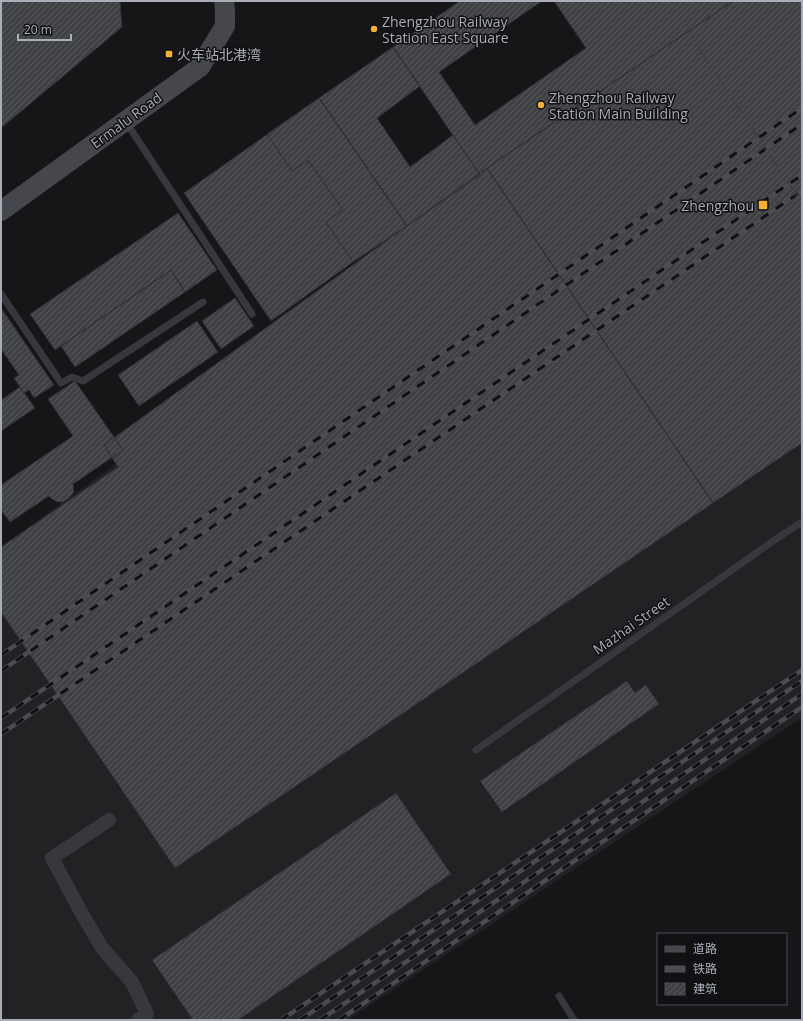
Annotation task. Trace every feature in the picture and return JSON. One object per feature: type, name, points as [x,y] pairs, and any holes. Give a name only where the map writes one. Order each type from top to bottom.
[{"type":"street","name":"Ermalu Road","points":[[1,211],[200,67],[226,26],[222,4]]},
{"type":"street","points":[[109,820],[52,858],[102,948],[132,982],[147,1014],[138,1020]]},
{"type":"lane","points":[[126,121],[252,314]]},
{"type":"lane","points":[[1,294],[61,383],[72,377],[83,381],[203,302]]},
{"type":"lane","name":"Mazhai Street","points":[[476,750],[802,522]]},
{"type":"lane","points":[[559,996],[574,1020]]},
{"type":"path","points":[[688,32],[802,203]]},
{"type":"shaded area","points":[[802,1],[802,718],[348,1020],[1,1020],[1,547],[131,453]]},
{"type":"building","points":[[1,1],[120,1],[122,27],[1,128]]},
{"type":"building","name":"Zhengzhou Railway Station Main Building","points":[[460,1],[542,1],[439,72],[475,125],[586,48],[554,1],[733,1],[487,168],[480,175],[393,47]]},
{"type":"building","points":[[733,1],[802,1],[802,443],[713,503],[487,168]]},
{"type":"building","points":[[393,47],[420,86],[377,118],[410,167],[453,135],[480,175],[407,226],[319,98]]},
{"type":"building","points":[[319,98],[407,226],[353,262],[326,222],[343,210],[308,160],[292,171],[267,134]]},
{"type":"building","points":[[319,98],[407,226],[353,262],[271,321],[184,193]]},
{"type":"building","points":[[487,168],[713,503],[175,868],[1,612],[1,547],[118,467],[104,445]]},
{"type":"building","points":[[178,213],[217,270],[185,292],[171,270],[55,350],[30,314]]},
{"type":"building","points":[[171,270],[185,292],[75,367],[61,346]]},
{"type":"building","points":[[235,298],[254,326],[221,349],[202,321]]},
{"type":"building","points":[[1,308],[54,385],[34,398],[29,390],[24,393],[14,378],[19,375],[1,349]]},
{"type":"building","points":[[197,321],[218,352],[139,406],[118,375]]},
{"type":"building","points":[[75,381],[123,450],[73,484],[74,492],[63,502],[58,502],[49,496],[10,522],[1,510],[1,485],[73,436],[48,399]]},
{"type":"building","points":[[20,387],[35,408],[1,431],[1,400]]},
{"type":"building","points":[[627,681],[635,693],[646,685],[659,704],[502,812],[480,781]]},
{"type":"building","points":[[396,793],[451,874],[238,1020],[193,1020],[152,960]]},
{"type":"railway","points":[[1,655],[802,108]]},
{"type":"railway","points":[[1,671],[802,124]]},
{"type":"railway","points":[[1,718],[802,175]]},
{"type":"railway","points":[[1,734],[802,191]]},
{"type":"railway","points":[[281,1020],[802,670]]},
{"type":"railway","points":[[300,1020],[802,681]]},
{"type":"railway","points":[[320,1020],[802,694]]},
{"type":"railway","points":[[339,1020],[802,707]]},
{"type":"place","name":"Zhengzhou Railway Station East Square","points":[[374,29]]},
{"type":"place","name":"火车站北港湾","points":[[169,54]]},
{"type":"place","name":"Zhengzhou Railway Station Main Building","points":[[541,105]]},
{"type":"place","name":"Zhengzhou","points":[[763,205]]}]
